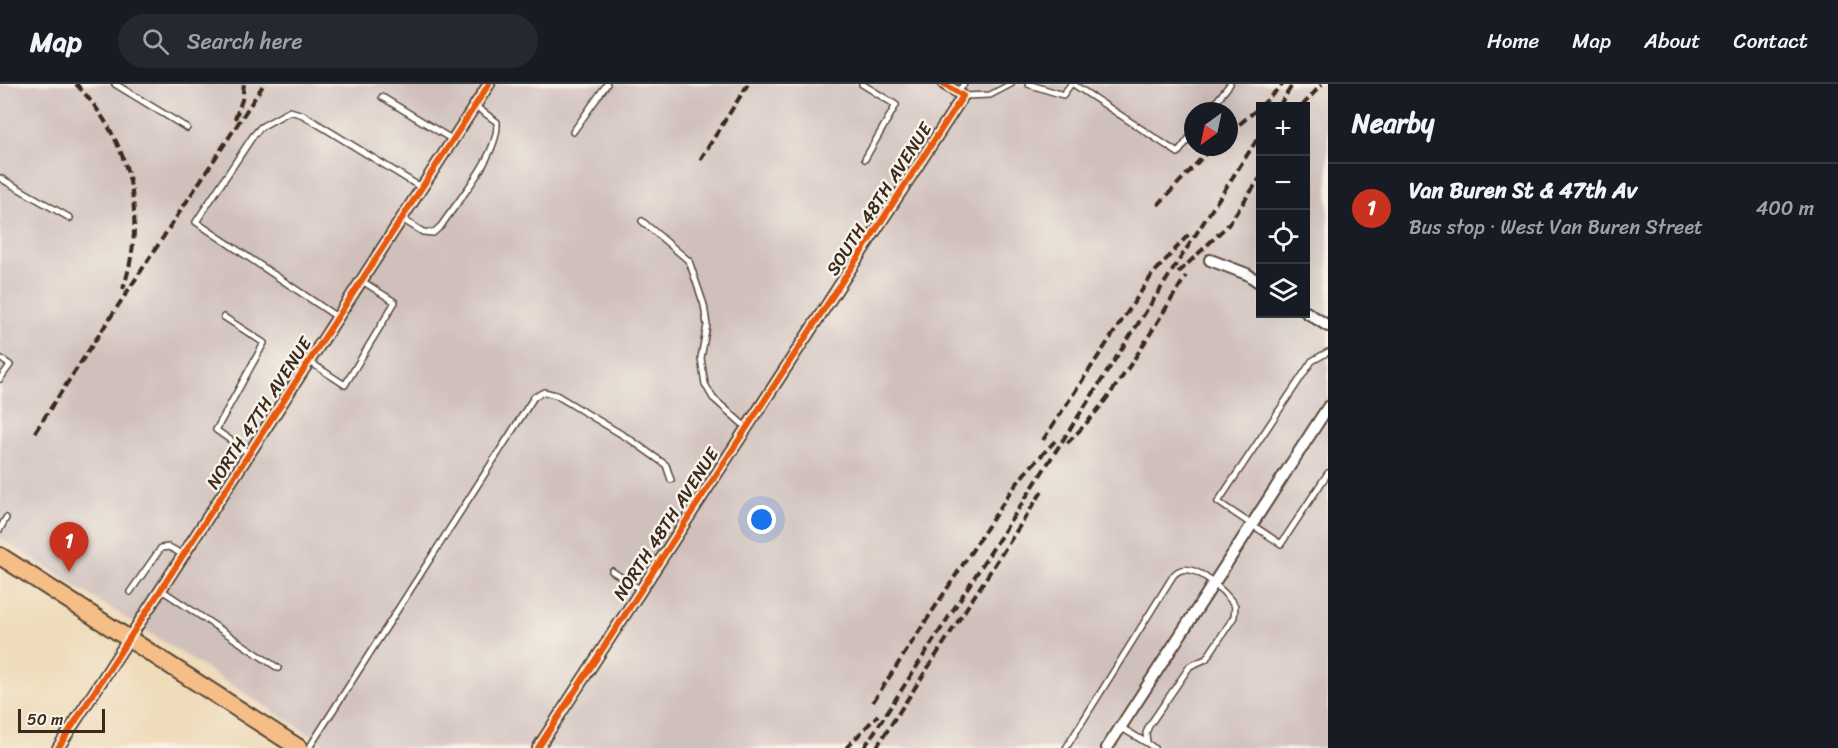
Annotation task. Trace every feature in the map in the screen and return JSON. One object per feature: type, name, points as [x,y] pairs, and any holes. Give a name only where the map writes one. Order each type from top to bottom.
[{"type":"main road","points":[[0,556],[299,748]]},
{"type":"street","points":[[944,84],[961,91]]},
{"type":"street","name":"NORTH 47TH AVENUE","points":[[58,748],[116,658],[131,640],[163,591],[486,89]]},
{"type":"street","name":"SOUTH 48TH AVENUE","points":[[820,317],[961,91]]},
{"type":"street","points":[[1210,260],[1247,274],[1256,280]]},
{"type":"street","points":[[1310,315],[1328,326]]},
{"type":"street","name":"NORTH 48TH AVENUE","points":[[538,748],[820,317]]},
{"type":"street","points":[[1107,748],[1251,524],[1324,420],[1328,406]]},
{"type":"lane","points":[[115,84],[187,129]]},
{"type":"lane","points":[[573,132],[607,84]]},
{"type":"lane","points":[[862,84],[896,105],[865,159]]},
{"type":"lane","points":[[961,91],[990,95],[1011,84]]},
{"type":"lane","points":[[1028,84],[1063,95],[1072,84],[1178,153],[1184,145]]},
{"type":"lane","points":[[1216,102],[1230,84]]},
{"type":"lane","points":[[382,97],[453,140]]},
{"type":"lane","points":[[402,219],[423,232],[433,233],[441,226],[489,155],[498,135],[497,122],[475,106]]},
{"type":"lane","points":[[339,318],[196,222],[261,127],[290,111],[303,116],[422,188]]},
{"type":"lane","points":[[0,178],[70,218]]},
{"type":"lane","points":[[642,221],[689,261],[704,305],[707,325],[701,358],[705,384],[713,398],[747,428]]},
{"type":"lane","points":[[310,362],[345,385],[395,302],[362,280]]},
{"type":"lane","points":[[224,317],[264,343],[216,430],[251,454]]},
{"type":"lane","points":[[1328,352],[1312,361],[1218,502],[1281,544],[1328,473]]},
{"type":"lane","points":[[0,358],[10,365],[0,379]]},
{"type":"lane","points":[[309,748],[534,397],[544,392],[556,395],[631,440],[666,465],[671,480]]},
{"type":"lane","points":[[0,529],[6,518]]},
{"type":"lane","points":[[130,592],[161,548],[169,547],[185,556]]},
{"type":"lane","points":[[1066,748],[1177,571],[1185,568],[1194,570],[1229,597],[1235,606],[1234,617],[1206,659],[1190,666],[1149,726],[1146,733],[1147,744]]},
{"type":"lane","points":[[612,571],[641,590]]},
{"type":"lane","points":[[163,591],[278,668]]},
{"type":"lane","points":[[1120,727],[1154,748]]},
{"type":"shaded area","points":[[0,84],[1328,84],[1328,748],[331,748],[0,538]]},
{"type":"railway","points":[[76,84],[95,106],[110,130],[122,154],[130,180],[134,206],[134,233],[123,289]]},
{"type":"railway","points":[[235,119],[242,100],[244,84]]},
{"type":"railway","points":[[35,432],[264,84]]},
{"type":"railway","points":[[700,160],[748,84]]},
{"type":"railway","points":[[1265,102],[1283,84]]},
{"type":"railway","points":[[1282,102],[1293,84]]},
{"type":"railway","points":[[1306,102],[1322,84]]},
{"type":"railway","points":[[1238,125],[1256,110]]},
{"type":"railway","points":[[864,748],[1256,141]]},
{"type":"railway","points":[[1158,205],[1204,156]]},
{"type":"railway","points":[[1178,273],[1228,225],[1256,184]]},
{"type":"railway","points":[[1043,440],[1152,275],[1190,233]]},
{"type":"railway","points":[[1067,443],[1085,425],[1117,385],[1186,276]]},
{"type":"railway","points":[[873,702],[1009,494],[1055,441]]},
{"type":"railway","points":[[876,748],[1043,490]]},
{"type":"railway","points":[[846,748],[878,715]]},
{"type":"cycle path","points":[[58,748],[489,84]]},
{"type":"cycle path","points":[[538,748],[963,96],[944,84]]},
{"type":"place","name":"Van Buren St & 47th Av","points":[[69,572]]}]
